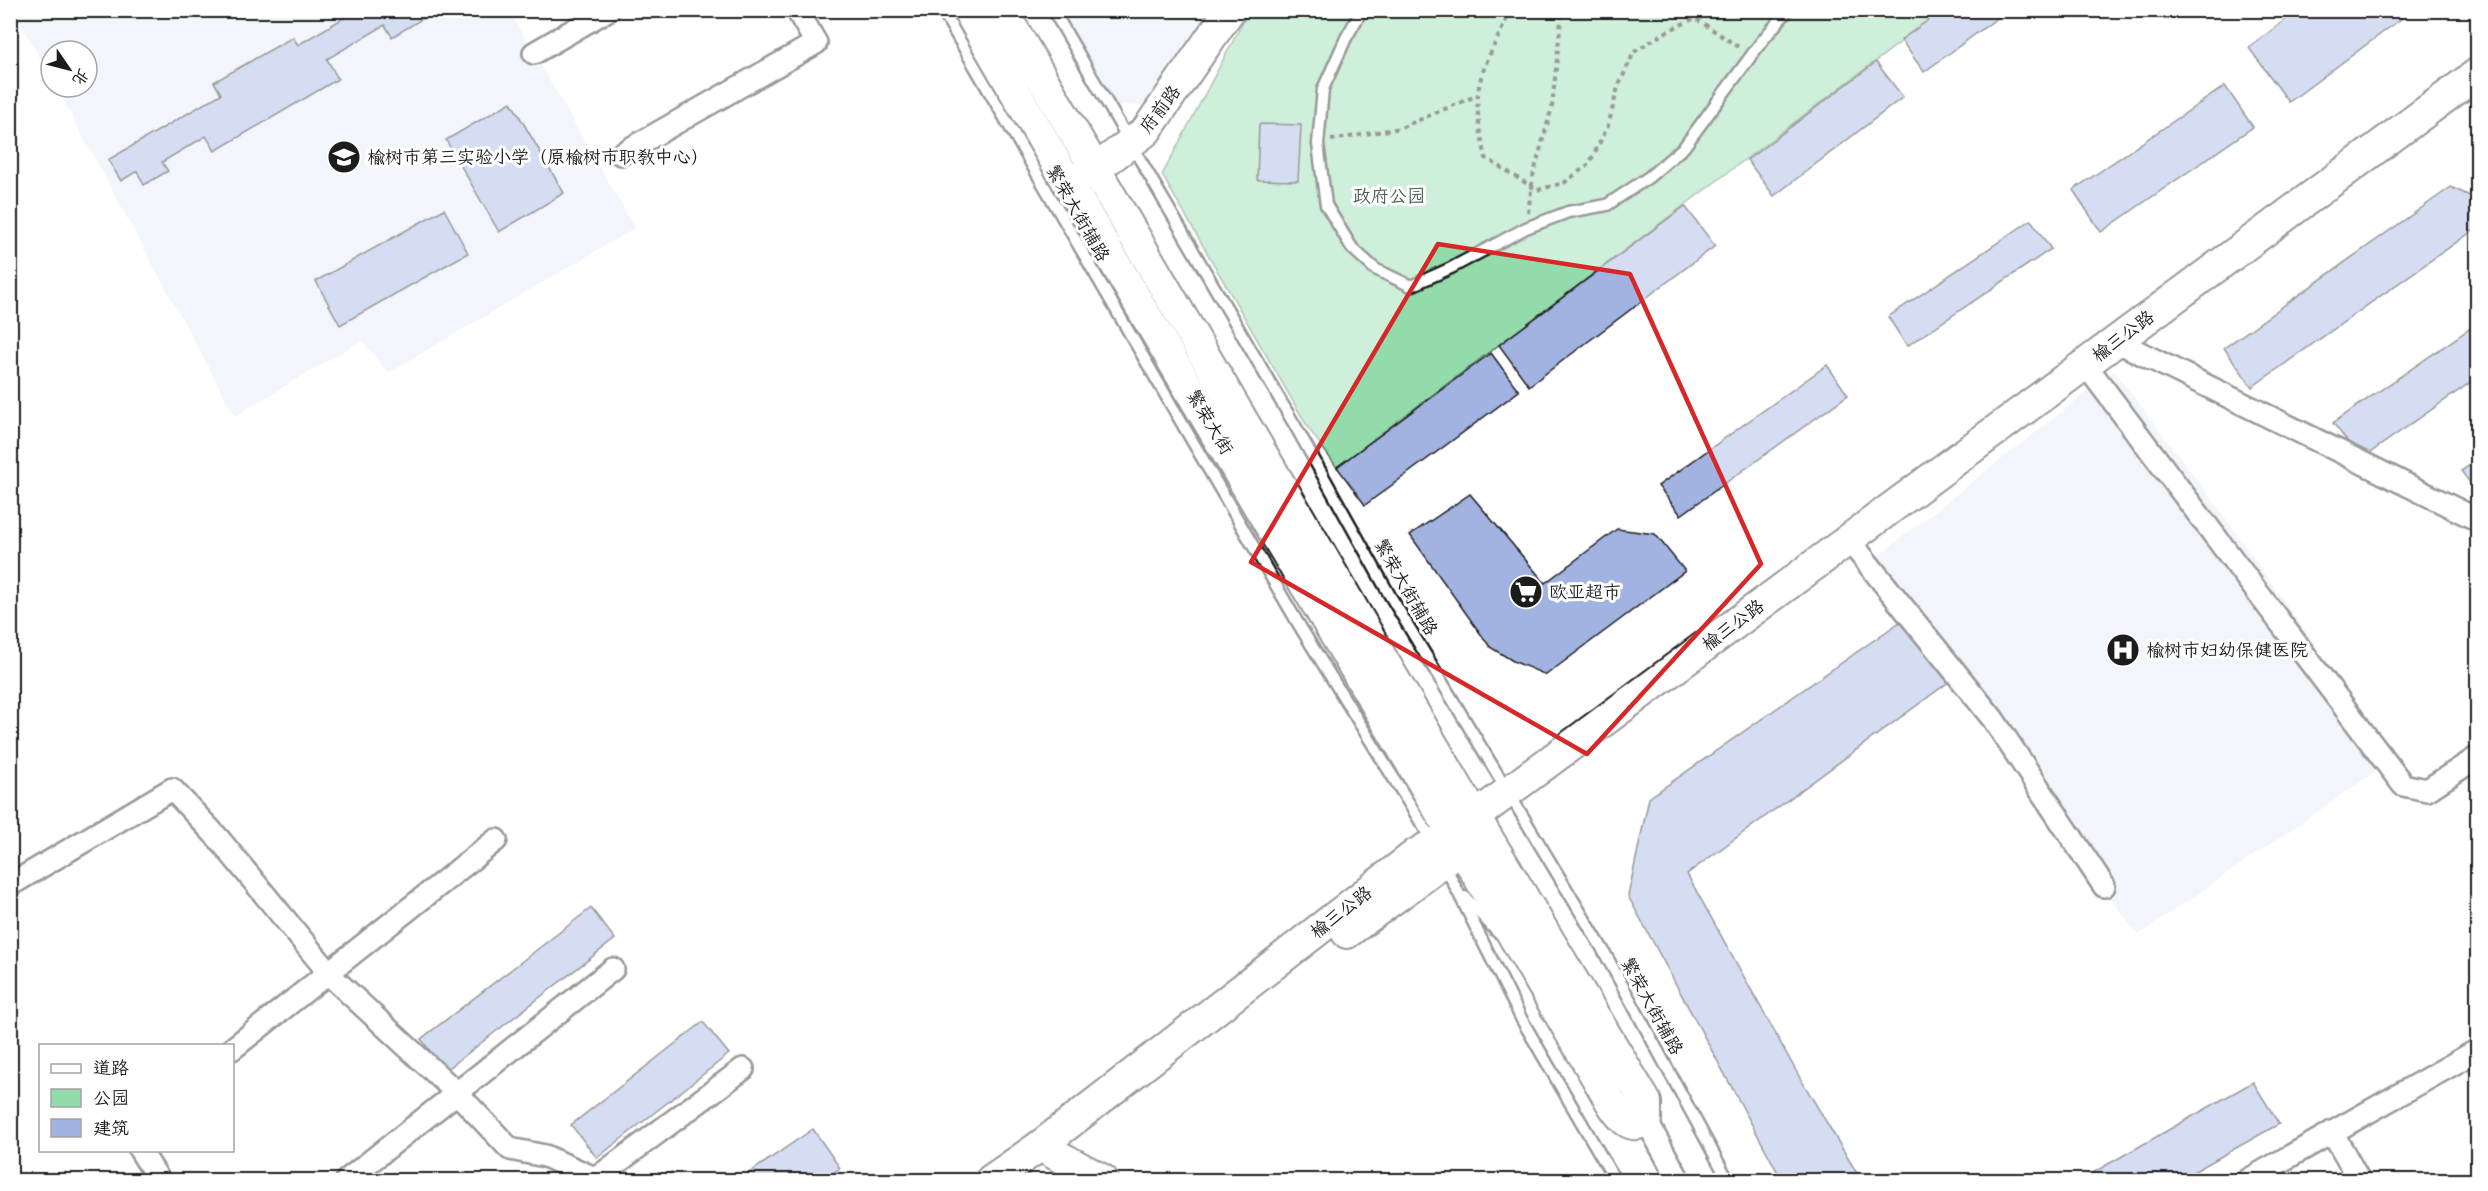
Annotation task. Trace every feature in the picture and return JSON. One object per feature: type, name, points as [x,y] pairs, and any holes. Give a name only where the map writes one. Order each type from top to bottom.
[{"type":"main road","name":"繁荣大街","points":[[968,10],[1080,177],[1458,846]]},
{"type":"main road","name":"繁荣大街","points":[[1002,10],[1080,177]]},
{"type":"main road","name":"府前路","points":[[1080,177],[1146,132],[1230,10]]},
{"type":"main road","name":"榆三公路","points":[[2124,344],[2478,73]]},
{"type":"main road","name":"榆三公路","points":[[1015,1180],[1046,1150],[1458,846],[1514,800],[2090,369],[2478,92]]},
{"type":"main road","name":"榆三公路","points":[[1514,800],[1857,550],[2090,369]]},
{"type":"main road","points":[[1458,846],[1647,1102],[1646,1120],[1641,1124],[1632,1124],[1622,1119],[1542,982],[1458,846]]},
{"type":"main road","name":"榆三公路","points":[[991,1180],[1046,1150]]},
{"type":"main road","points":[[1046,1150],[1103,1180]]},
{"type":"street","points":[[534,53],[608,10]]},
{"type":"street","points":[[621,154],[816,43],[797,10]]},
{"type":"street","points":[[2124,344],[2478,520]]},
{"type":"street","points":[[2090,369],[2403,785],[2427,790],[2478,758]]},
{"type":"street","points":[[1857,550],[1993,719],[2104,886]]},
{"type":"street","points":[[10,885],[172,789],[219,839],[329,974],[457,1093],[510,1149],[545,1156],[597,1180],[743,1069]]},
{"type":"street","points":[[234,1047],[496,840]]},
{"type":"street","points":[[347,1180],[613,969]]},
{"type":"street","points":[[2248,1180],[2478,1050]]},
{"type":"street","points":[[1646,1120],[1679,1180]]},
{"type":"street","points":[[2332,1132],[2359,1180]]},
{"type":"street","points":[[141,1152],[159,1180]]},
{"type":"lane","name":"繁荣大街辅路","points":[[942,10],[1299,625],[1458,846],[1522,1020],[1615,1180]]},
{"type":"lane","name":"繁荣大街辅路","points":[[1053,10],[1297,429],[1389,594],[1602,948],[1728,1180]]},
{"type":"lane","points":[[1362,10],[1346,38],[1323,89],[1318,144],[1326,205],[1352,248],[1375,269],[1411,286],[1451,268],[1526,228],[1568,212],[1607,205],[1649,177],[1684,147],[1751,55],[1788,10]]},
{"type":"lane","points":[[1458,846],[1542,982]]},
{"type":"path","points":[[1510,10],[1486,66],[1478,95],[1479,126],[1486,158],[1537,190],[1564,183],[1589,164],[1608,126],[1618,87],[1634,52],[1664,33],[1695,18],[1751,55]]},
{"type":"path","points":[[1526,228],[1532,185],[1552,107],[1562,10]]},
{"type":"path","points":[[1318,144],[1400,128],[1478,95]]},
{"type":"highlighted area","points":[[1438,244],[1630,274],[1761,564],[1587,754],[1251,562]]},
{"type":"shaded area","name":"榆树市第三实验小学（原榆树市职教中心）","points":[[14,11],[509,11],[635,228],[388,373],[362,340],[235,416],[63,99],[99,99],[99,39],[39,39],[39,56]]},
{"type":"shaded area","points":[[1061,11],[1211,11],[1150,106],[1113,105]]},
{"type":"shaded area","name":"榆树市妇幼保健医院","points":[[2114,371],[2214,502],[2395,758],[2138,935],[1865,566]]},
{"type":"green space","name":"政府公园","points":[[1249,11],[1942,11],[1337,467],[1338,469],[1309,429],[1162,175]]},
{"type":"building","points":[[357,10],[437,10],[392,37],[385,25],[327,59],[338,79],[215,151],[206,136],[162,162],[168,171],[144,185],[137,171],[121,181],[108,160],[221,94],[214,82],[293,37],[298,45]]},
{"type":"building","points":[[1942,10],[2008,10],[1924,72],[1901,40]]},
{"type":"building","points":[[2298,10],[2413,10],[2289,102],[2249,48]]},
{"type":"building","points":[[1876,62],[1903,97],[1774,196],[1747,160]]},
{"type":"building","points":[[2225,86],[2253,127],[2101,232],[2073,190]]},
{"type":"building","points":[[511,102],[564,193],[499,232],[446,140]]},
{"type":"building","points":[[1259,124],[1301,125],[1298,181],[1257,180]]},
{"type":"building","points":[[2451,187],[2478,200],[2478,227],[2252,387],[2224,348]]},
{"type":"building","points":[[1685,206],[1715,246],[1529,386],[1499,345]]},
{"type":"building","points":[[444,209],[468,253],[340,325],[316,281]]},
{"type":"building","points":[[2031,220],[2051,249],[1907,346],[1888,317]]},
{"type":"building","points":[[2478,323],[2478,377],[2361,459],[2333,423]]},
{"type":"building","points":[[1491,353],[1519,391],[1365,505],[1337,467]]},
{"type":"building","points":[[1827,365],[1848,395],[1681,515],[1658,486]]},
{"type":"building","points":[[2478,460],[2478,493],[2461,471]]},
{"type":"building","points":[[1470,494],[1545,583],[1617,529],[1655,534],[1685,571],[1546,675],[1513,661],[1490,647],[1410,535]]},
{"type":"building","points":[[1904,619],[1950,681],[1687,874],[1800,1078],[1861,1180],[1782,1180],[1628,896],[1649,798]]},
{"type":"building","points":[[591,908],[615,939],[445,1071],[421,1039]]},
{"type":"building","points":[[703,1022],[729,1054],[597,1158],[571,1125]]},
{"type":"building","points":[[2253,1082],[2279,1124],[2179,1180],[2080,1180]]},
{"type":"building","points":[[813,1129],[840,1168],[823,1180],[739,1180]]},
{"type":"building","points":[[672,1172],[678,1180],[659,1180]]},
{"type":"place","name":"榆树市第三实验小学（原榆树市职教中心）","points":[[344,157]]},
{"type":"place","name":"欧亚超市","points":[[1526,592]]},
{"type":"place","name":"榆树市妇幼保健医院","points":[[2123,650]]}]
